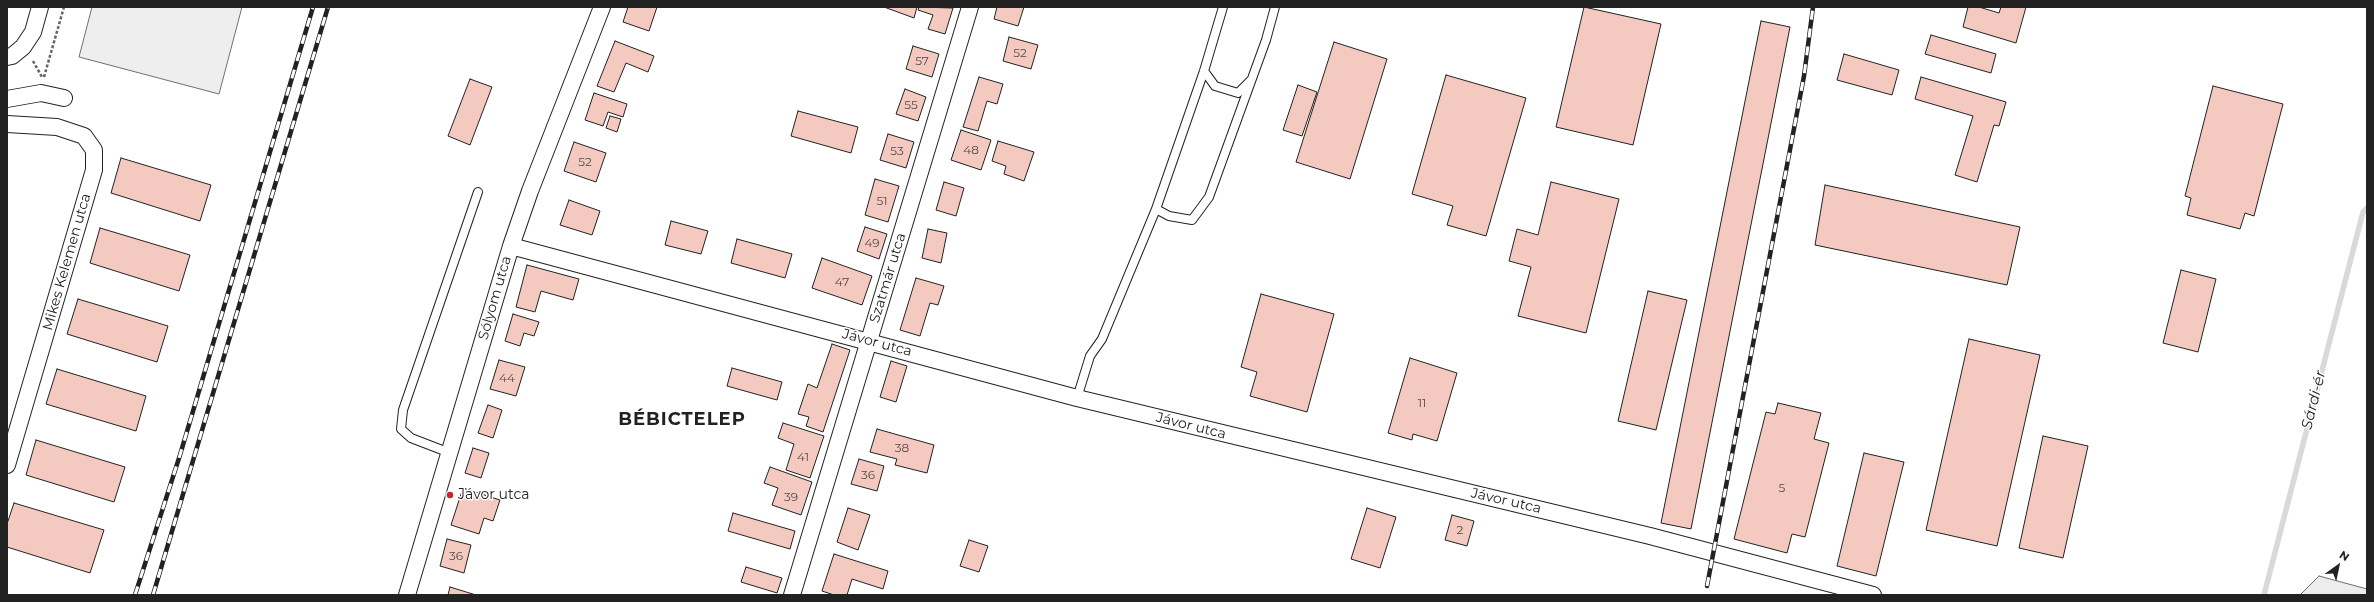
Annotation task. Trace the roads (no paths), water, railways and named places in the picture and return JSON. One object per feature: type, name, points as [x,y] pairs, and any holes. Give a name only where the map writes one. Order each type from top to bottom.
[{"type":"street","points":[[7,56],[12,56],[24,47],[33,32],[40,7]]},
{"type":"street","name":"Sólyom utca","points":[[407,595],[511,246],[530,191],[602,7]]},
{"type":"street","name":"Szatmár utca","points":[[792,595],[970,7]]},
{"type":"street","points":[[7,99],[41,93],[64,98]]},
{"type":"street","name":"Mikes Kelemen utca","points":[[7,124],[57,127],[84,136],[94,150],[94,170],[7,465]]},
{"type":"street","name":"Jávor utca","points":[[511,246],[870,341],[1077,398],[1642,534],[1873,595]]},
{"type":"lane","points":[[1077,398],[1090,356],[1102,339],[1156,208],[1204,70],[1223,7]]},
{"type":"lane","points":[[1156,208],[1169,216],[1192,220],[1209,197],[1266,40],[1275,7]]},
{"type":"lane","points":[[1204,70],[1215,86],[1238,93],[1252,80]]},
{"type":"lane","points":[[450,453],[410,438],[401,429],[402,410],[478,192]]},
{"type":"waterway","name":"Sárdi-ér","points":[[2264,595],[2363,212],[2367,208]]},
{"type":"railway","points":[[135,595],[180,455],[313,7]]},
{"type":"railway","points":[[153,595],[328,7]]},
{"type":"railway","points":[[1707,586],[1804,76],[1813,7]]},
{"type":"place","name":"Jávor utca","points":[[450,495]]},
{"type":"district","name":"BÉBICTELEP","points":[[682,420]]}]
